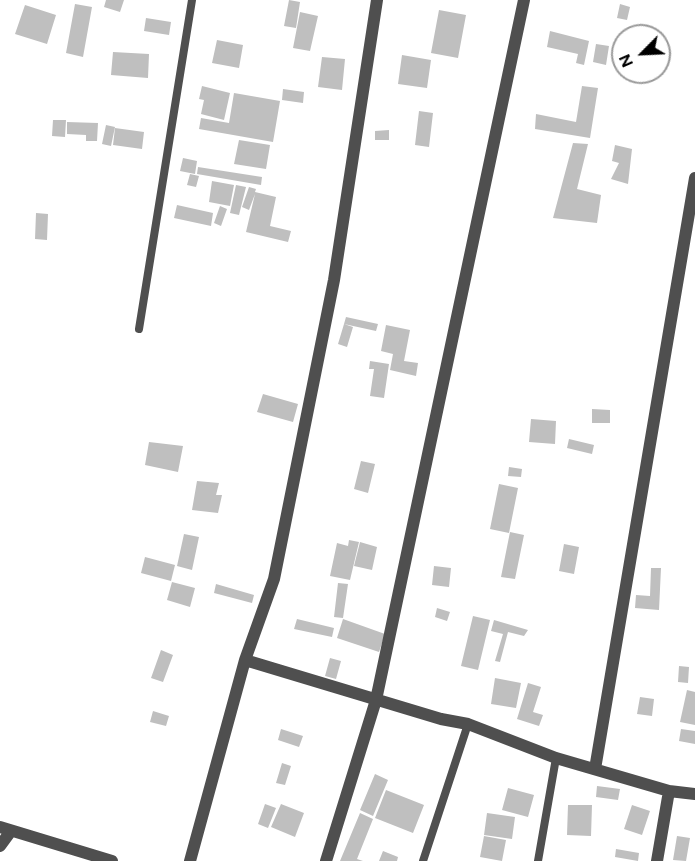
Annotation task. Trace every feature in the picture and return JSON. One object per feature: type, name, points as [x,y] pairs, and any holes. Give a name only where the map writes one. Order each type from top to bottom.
[{"type":"street","points":[[190,861],[245,660],[274,579],[334,280],[377,0]]},
{"type":"street","points":[[326,861],[376,700],[524,0]]},
{"type":"street","points":[[595,769],[695,178]]},
{"type":"street","points":[[245,660],[441,719],[468,724],[555,758],[669,791],[695,794]]},
{"type":"street","points":[[657,861],[669,791]]},
{"type":"street","points":[[0,846],[4,830],[112,861]]},
{"type":"lane","points":[[139,329],[192,0]]},
{"type":"lane","points":[[423,861],[468,724]]},
{"type":"lane","points":[[538,861],[555,758]]},
{"type":"building","points":[[106,0],[124,0],[120,12],[104,7]]},
{"type":"building","points":[[289,0],[300,2],[296,28],[284,26]]},
{"type":"building","points":[[75,4],[92,7],[83,57],[66,53]]},
{"type":"building","points":[[620,4],[630,7],[627,20],[617,18]]},
{"type":"building","points":[[25,5],[56,15],[47,44],[15,34]]},
{"type":"building","points":[[439,10],[466,15],[458,58],[431,53]]},
{"type":"building","points":[[300,12],[318,16],[310,51],[293,48]]},
{"type":"building","points":[[146,18],[171,22],[169,35],[144,31]]},
{"type":"building","points":[[550,31],[589,41],[584,65],[576,63],[578,54],[547,47]]},
{"type":"building","points":[[217,40],[243,45],[239,68],[212,63]]},
{"type":"building","points":[[596,44],[609,46],[606,65],[593,62]]},
{"type":"building","points":[[113,52],[149,54],[148,78],[111,75]]},
{"type":"building","points":[[402,55],[431,60],[427,88],[398,84]]},
{"type":"building","points":[[322,57],[345,59],[342,90],[318,87]]},
{"type":"building","points":[[202,86],[230,93],[224,120],[201,114],[204,100],[199,99]]},
{"type":"building","points":[[582,86],[598,88],[590,138],[535,129],[536,114],[576,122]]},
{"type":"building","points":[[283,89],[304,92],[303,103],[282,100]]},
{"type":"building","points":[[234,93],[280,101],[273,142],[199,129],[201,118],[229,123]]},
{"type":"building","points":[[419,111],[433,113],[429,147],[415,145]]},
{"type":"building","points":[[53,120],[66,120],[65,137],[52,136]]},
{"type":"building","points":[[67,122],[98,123],[97,141],[86,141],[86,135],[67,134]]},
{"type":"building","points":[[106,125],[115,127],[111,146],[102,144]]},
{"type":"building","points":[[115,128],[144,132],[142,149],[113,145]]},
{"type":"building","points":[[389,130],[389,140],[375,140],[375,131]]},
{"type":"building","points":[[239,140],[270,145],[266,169],[234,164]]},
{"type":"building","points":[[573,143],[588,144],[577,189],[601,195],[597,223],[553,218]]},
{"type":"building","points":[[615,145],[632,149],[628,184],[611,179],[619,163],[612,161]]},
{"type":"building","points":[[183,158],[197,161],[195,174],[180,171]]},
{"type":"building","points":[[198,167],[262,177],[261,185],[197,174]]},
{"type":"building","points":[[190,174],[199,176],[196,187],[187,185]]},
{"type":"building","points":[[212,181],[234,185],[230,206],[209,202]]},
{"type":"building","points":[[236,185],[246,187],[239,215],[230,213]]},
{"type":"building","points":[[249,187],[256,189],[255,192],[276,197],[270,226],[291,231],[288,242],[246,232],[255,194],[249,210],[242,207]]},
{"type":"building","points":[[177,205],[213,213],[211,226],[174,218]]},
{"type":"building","points":[[220,206],[227,209],[221,226],[214,223]]},
{"type":"building","points":[[36,213],[48,214],[47,240],[35,239]]},
{"type":"building","points":[[346,317],[378,324],[376,331],[344,324]]},
{"type":"building","points":[[344,324],[353,327],[347,347],[338,344]]},
{"type":"building","points":[[386,325],[410,330],[404,361],[418,363],[416,376],[390,370],[393,354],[381,351]]},
{"type":"building","points":[[370,361],[389,364],[384,398],[370,396],[374,369],[369,369]]},
{"type":"building","points":[[263,394],[298,404],[293,422],[257,412]]},
{"type":"building","points":[[592,409],[610,410],[610,423],[592,423]]},
{"type":"building","points":[[531,419],[556,421],[555,444],[529,442]]},
{"type":"building","points":[[569,439],[594,445],[592,454],[567,448]]},
{"type":"building","points":[[149,442],[183,446],[178,472],[145,465]]},
{"type":"building","points":[[361,461],[375,464],[368,493],[354,489]]},
{"type":"building","points":[[509,467],[522,469],[521,477],[508,476]]},
{"type":"building","points":[[197,481],[219,483],[216,495],[222,495],[218,513],[192,510]]},
{"type":"building","points":[[499,484],[518,488],[509,533],[490,529]]},
{"type":"building","points":[[510,532],[524,535],[515,579],[501,577]]},
{"type":"building","points":[[184,534],[199,537],[192,570],[177,566]]},
{"type":"building","points":[[349,540],[359,542],[350,580],[330,576],[337,543],[348,546]]},
{"type":"building","points":[[360,542],[377,547],[372,570],[354,566]]},
{"type":"building","points":[[564,544],[579,547],[574,574],[559,571]]},
{"type":"building","points":[[145,557],[175,565],[171,581],[141,573]]},
{"type":"building","points":[[434,566],[451,568],[449,587],[432,585]]},
{"type":"building","points":[[651,568],[661,568],[659,610],[635,608],[636,595],[650,596]]},
{"type":"building","points":[[172,582],[195,588],[190,607],[167,600]]},
{"type":"building","points":[[338,583],[348,584],[343,618],[334,617]]},
{"type":"building","points":[[216,584],[254,595],[252,603],[214,593]]},
{"type":"building","points":[[437,608],[450,612],[447,621],[435,617]]},
{"type":"building","points":[[473,616],[490,620],[478,670],[461,666]]},
{"type":"building","points":[[297,619],[334,628],[332,637],[294,629]]},
{"type":"building","points":[[343,619],[385,634],[379,652],[337,638]]},
{"type":"building","points":[[494,620],[528,630],[524,636],[508,632],[500,662],[495,661],[503,634],[491,631]]},
{"type":"building","points":[[161,650],[173,655],[163,682],[151,678]]},
{"type":"building","points":[[330,658],[341,661],[336,679],[325,676]]},
{"type":"building","points":[[679,666],[689,667],[688,683],[678,682]]},
{"type":"building","points":[[495,678],[521,683],[516,708],[491,704]]},
{"type":"building","points":[[528,683],[541,687],[533,712],[543,715],[539,726],[517,719]]},
{"type":"building","points":[[687,690],[695,692],[695,725],[680,722]]},
{"type":"building","points":[[640,697],[654,699],[652,716],[637,714]]},
{"type":"building","points":[[153,711],[169,716],[166,726],[150,722]]},
{"type":"building","points":[[281,729],[303,736],[299,747],[278,740]]},
{"type":"building","points":[[681,729],[695,731],[695,744],[679,741]]},
{"type":"building","points":[[282,763],[291,766],[285,785],[276,783]]},
{"type":"building","points":[[375,774],[388,780],[373,816],[360,810]]},
{"type":"building","points":[[597,786],[620,789],[618,800],[596,797]]},
{"type":"building","points":[[508,788],[534,795],[528,817],[502,810]]},
{"type":"building","points":[[386,790],[424,805],[413,833],[375,818]]},
{"type":"building","points":[[265,804],[276,808],[268,828],[258,824]]},
{"type":"building","points":[[281,804],[304,813],[295,837],[271,827]]},
{"type":"building","points":[[568,805],[592,805],[591,836],[567,835]]},
{"type":"building","points":[[632,805],[650,811],[642,835],[624,829]]},
{"type":"building","points":[[360,813],[373,819],[357,859],[363,861],[340,861]]},
{"type":"building","points":[[487,813],[515,817],[512,839],[484,835]]},
{"type":"building","points":[[484,836],[506,840],[502,861],[480,857]]},
{"type":"building","points":[[677,836],[690,838],[686,861],[673,860]]},
{"type":"building","points":[[616,849],[639,853],[638,861],[615,857]]},
{"type":"building","points":[[383,851],[398,857],[397,861],[379,861]]}]
